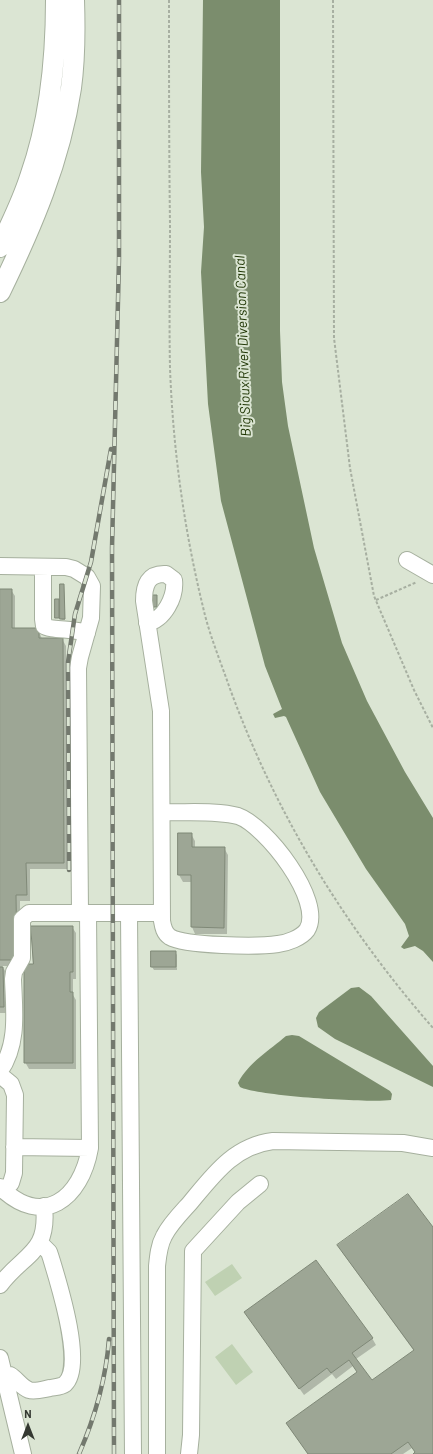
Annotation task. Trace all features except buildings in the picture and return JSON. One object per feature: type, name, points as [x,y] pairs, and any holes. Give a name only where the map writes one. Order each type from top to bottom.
[{"type":"main road","points":[[0,248],[30,178],[43,132],[51,94],[54,63],[56,0]]},
{"type":"main road","points":[[0,292],[35,218],[53,167],[62,135],[71,87],[75,31],[74,0]]},
{"type":"street","points":[[407,560],[433,576]]},
{"type":"street","points":[[0,566],[74,569],[81,572],[91,582],[92,612],[80,656],[78,681],[90,1148],[87,1164],[81,1180],[71,1193],[57,1203],[44,1206],[27,1205],[11,1198],[2,1189],[13,1178],[15,1095],[11,1084],[0,1074]]},
{"type":"street","points":[[42,567],[42,619],[44,626],[49,628],[72,629],[87,633]]},
{"type":"street","points":[[147,623],[161,711],[162,913],[165,932],[169,937],[183,942],[267,945],[278,944],[301,936],[307,929],[310,909],[302,885],[261,831],[250,822],[238,816],[224,814],[162,812]]},
{"type":"street","points":[[0,1071],[8,1058],[11,1047],[14,1025],[13,979],[14,972],[22,958],[22,919],[30,913],[162,913]]},
{"type":"street","points":[[129,913],[133,1454]]},
{"type":"street","points":[[157,1454],[157,1274],[159,1252],[163,1237],[169,1228],[208,1182],[230,1159],[257,1143],[273,1141],[403,1143],[433,1148]]},
{"type":"street","points":[[14,1147],[90,1148]]},
{"type":"street","points":[[189,1454],[191,1435],[193,1251],[238,1202],[260,1184]]},
{"type":"street","points":[[0,1285],[29,1257],[40,1243],[45,1229],[44,1206]]},
{"type":"street","points":[[4,1375],[10,1375],[24,1388],[35,1391],[59,1387],[65,1383],[70,1372],[72,1347],[65,1308],[49,1252],[40,1243]]},
{"type":"street","points":[[0,1358],[23,1454]]},
{"type":"path","points":[[169,0],[170,333],[172,405],[184,511],[203,610],[215,647],[255,752],[311,863],[378,959],[411,1003],[433,1028]]},
{"type":"path","points":[[333,0],[334,338],[350,468],[366,562],[376,600],[393,642],[433,728]]},
{"type":"path","points":[[376,600],[433,576]]},
{"type":"shaded area","points":[[232,1264],[242,1278],[215,1296],[205,1282]]},
{"type":"shaded area","points":[[232,1344],[253,1372],[236,1385],[215,1357]]},
{"type":"water","name":"Big Sioux River Diversion Canal","points":[[203,0],[280,0],[280,331],[282,382],[288,426],[314,548],[342,643],[367,701],[405,772],[433,818],[433,962],[423,951],[415,946],[404,949],[401,947],[409,936],[405,924],[366,869],[320,792],[286,717],[275,718],[273,714],[282,709],[265,666],[221,501],[208,404],[201,272],[204,227],[201,172]]},
{"type":"water","points":[[359,987],[371,996],[433,1066],[433,1087],[335,1039],[318,1027],[316,1018],[319,1012],[351,988]]},
{"type":"water","points":[[286,1036],[299,1036],[390,1091],[392,1094],[391,1100],[379,1101],[290,1096],[240,1087],[238,1083],[253,1063]]},
{"type":"railway","points":[[114,1454],[112,548],[119,259],[119,0]]},
{"type":"railway","points":[[69,870],[68,662],[75,614],[91,562],[111,449]]},
{"type":"railway","points":[[79,1454],[99,1398],[108,1354],[109,1339]]}]
